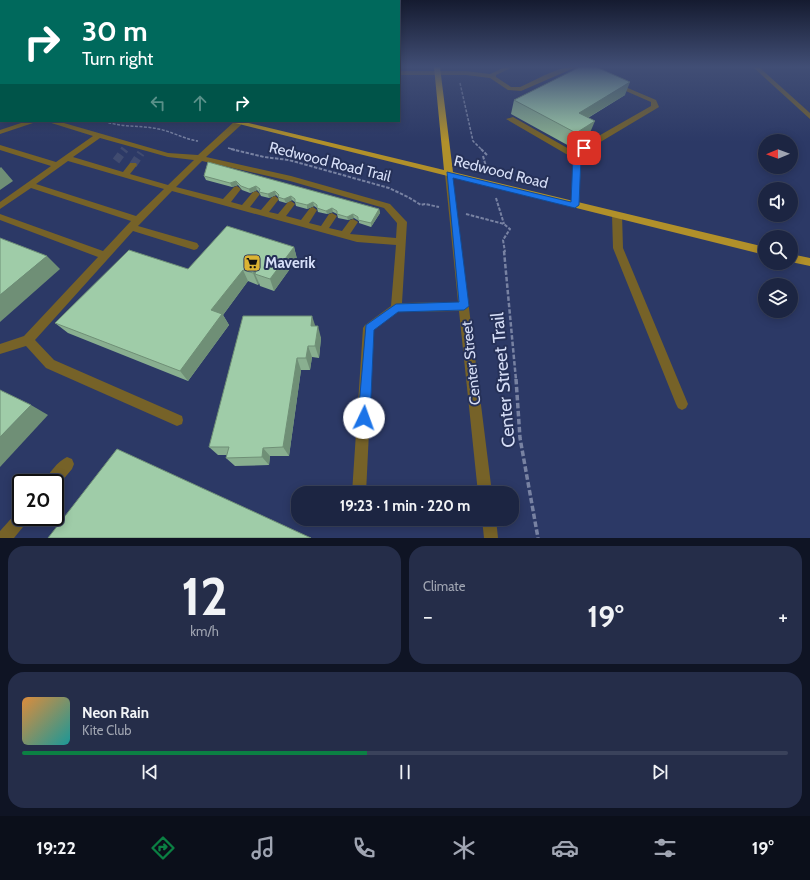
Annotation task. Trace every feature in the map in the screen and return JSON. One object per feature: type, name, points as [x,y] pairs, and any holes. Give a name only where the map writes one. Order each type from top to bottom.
[{"type":"main road","name":"Center Street","points":[[440,92],[449,174]]},
{"type":"main road","name":"Redwood Road","points":[[234,122],[758,250]]},
{"type":"main road","points":[[798,259],[810,262]]},
{"type":"street","points":[[575,205],[577,157],[584,148],[655,107],[654,101],[634,92]]},
{"type":"street","points":[[783,92],[810,117]]},
{"type":"street","points":[[510,119],[577,157]]},
{"type":"street","points":[[0,132],[32,122]]},
{"type":"street","points":[[53,122],[99,135],[143,151],[200,158],[269,179],[291,179],[328,189],[343,199],[366,200],[387,206],[402,222],[396,308]]},
{"type":"street","points":[[0,349],[28,340],[134,223],[234,122]]},
{"type":"street","points":[[0,206],[99,135]]},
{"type":"street","points":[[0,147],[58,165]]},
{"type":"street","points":[[68,158],[170,188],[357,239],[400,242]]},
{"type":"street","points":[[110,170],[116,161]]},
{"type":"street","points":[[125,175],[133,165]]},
{"type":"street","name":"Center Street","points":[[449,174],[485,486]]},
{"type":"street","points":[[284,187],[291,179]]},
{"type":"street","points":[[300,192],[307,184]]},
{"type":"street","points":[[30,185],[194,246]]},
{"type":"street","points":[[225,203],[237,189]]},
{"type":"street","points":[[322,198],[328,189]]},
{"type":"street","points":[[244,208],[256,194]]},
{"type":"street","points":[[264,213],[275,200]]},
{"type":"street","points":[[361,208],[366,200]]},
{"type":"street","points":[[280,218],[291,204]]},
{"type":"street","points":[[303,224],[313,210]]},
{"type":"street","points":[[323,230],[332,216]]},
{"type":"street","points":[[617,216],[618,248],[682,404]]},
{"type":"street","points":[[0,217],[105,256]]},
{"type":"street","points":[[344,235],[352,222]]},
{"type":"street","points":[[359,486],[369,328],[396,308],[464,306]]},
{"type":"street","points":[[28,340],[50,364],[177,420]]},
{"type":"street","points":[[59,474],[67,464]]},
{"type":"street","points":[[4,538],[14,526]]},
{"type":"street","points":[[489,526],[491,538]]},
{"type":"path","points":[[461,92],[473,141],[487,155]]},
{"type":"path","points":[[107,122],[125,128],[154,128],[184,140],[201,141]]},
{"type":"path","name":"Redwood Road Trail","points":[[225,147],[258,156],[288,160],[368,183],[381,184],[403,193],[421,206],[425,204]]},
{"type":"path","name":"Center Street Trail","points":[[504,224],[510,229],[503,240],[509,288],[520,438],[538,538]]},
{"type":"shaded area","points":[[400,92],[810,92],[810,538],[0,538],[0,122],[400,122]]},
{"type":"building","points":[[530,92],[613,92],[579,113],[595,121],[576,133],[514,100]]},
{"type":"building","name":"Maverik","points":[[208,162],[379,209],[371,223],[358,220],[358,217],[353,214],[347,217],[337,214],[337,211],[332,208],[326,211],[317,208],[317,205],[313,202],[307,205],[295,202],[295,199],[291,196],[284,199],[278,197],[279,195],[275,191],[268,194],[259,192],[260,189],[256,186],[249,189],[241,186],[236,181],[230,183],[204,176]]},
{"type":"building","points":[[227,226],[294,247],[270,279],[255,274],[257,268],[253,273],[243,270],[211,310],[222,314],[180,371],[55,323],[129,250],[188,269]]},
{"type":"building","points":[[0,238],[47,256],[0,295]]},
{"type":"building","points":[[243,316],[312,316],[311,326],[318,326],[315,346],[308,346],[306,358],[297,358],[283,447],[263,448],[262,457],[226,458],[229,447],[209,447]]},
{"type":"building","points":[[0,390],[31,405],[0,437]]},
{"type":"building","points":[[117,449],[311,538],[48,538],[57,526],[64,526],[64,517]]},
{"type":"tunnel","points":[[116,161],[125,149]]},
{"type":"tunnel","points":[[133,165],[141,153]]},
{"type":"place","name":"Maverik","points":[[252,263]]},
{"type":"route","points":[[364,418],[369,328],[396,308],[464,306],[449,174],[575,205],[577,157],[584,148]]}]
